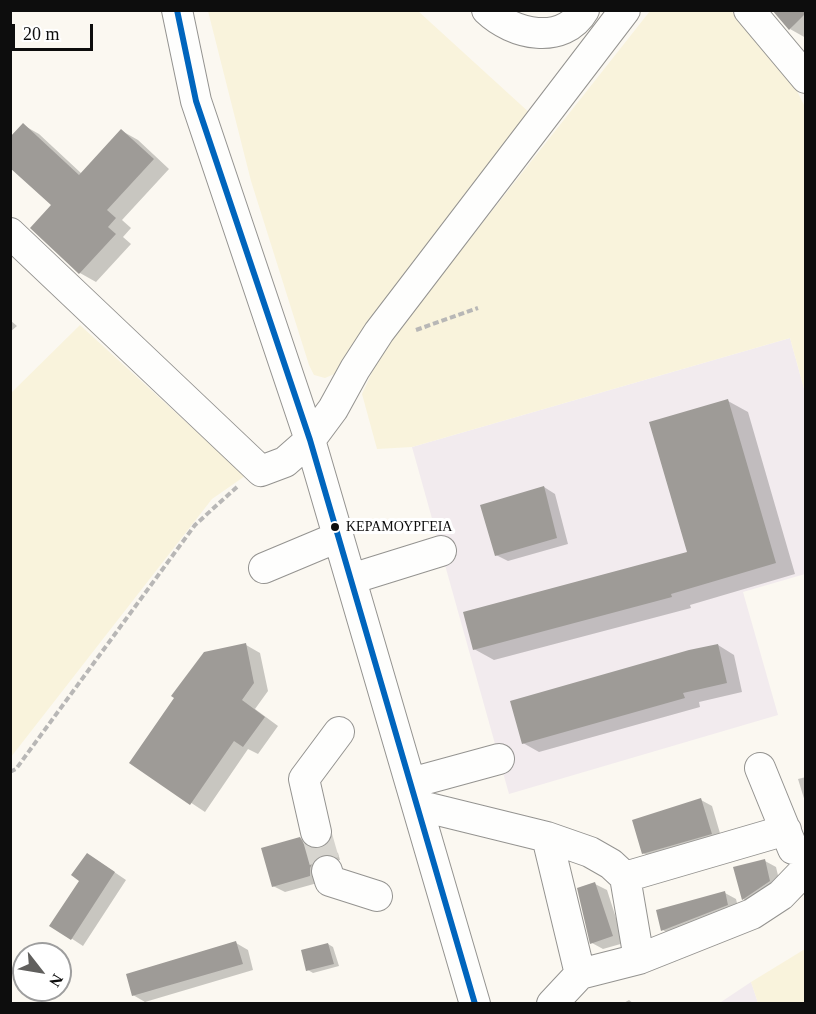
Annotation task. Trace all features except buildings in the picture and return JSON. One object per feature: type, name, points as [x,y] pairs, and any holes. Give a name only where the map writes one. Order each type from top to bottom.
[{"type":"street","points":[[177,10],[196,101],[310,440],[475,1004]]},
{"type":"street","points":[[487,10],[502,22],[514,27],[538,18],[554,34],[567,29],[584,10]]},
{"type":"street","points":[[10,233],[261,471],[285,462],[310,440],[333,410],[355,369],[379,332],[625,10]]},
{"type":"street","points":[[749,10],[806,78]]},
{"type":"street","points":[[264,568],[338,537]]},
{"type":"street","points":[[351,579],[441,550]]},
{"type":"street","points":[[316,832],[304,779],[339,732]]},
{"type":"street","points":[[414,794],[499,759]]},
{"type":"street","points":[[552,1004],[580,974],[639,959],[752,914],[781,895],[804,870],[760,768]]},
{"type":"street","points":[[414,794],[548,837],[590,852],[611,864],[625,878],[639,959]]},
{"type":"street","points":[[625,878],[786,831]]},
{"type":"street","points":[[548,837],[580,974]]},
{"type":"street","points":[[327,871],[330,881],[377,896]]},
{"type":"path","points":[[379,332],[421,329],[478,308]]},
{"type":"path","points":[[10,772],[16,769],[195,525],[220,500],[261,471]]},
{"type":"shaded area","points":[[208,11],[418,11],[532,115],[339,372],[325,378],[314,375],[309,365],[251,181]]},
{"type":"shaded area","points":[[650,11],[731,11],[751,29],[797,91],[805,107],[805,392],[790,338],[412,447],[377,449],[362,394],[379,357],[397,331]]},
{"type":"shaded area","points":[[80,325],[245,476],[212,499],[11,757],[11,393]]},
{"type":"shaded area","points":[[790,338],[805,392],[805,574],[743,592],[778,715],[509,794],[412,447]]},
{"type":"shaded area","points":[[805,949],[805,1003],[758,1003],[751,982]]},
{"type":"shaded area","points":[[751,982],[758,1003],[718,1004]]},
{"type":"tunnel","points":[[316,832],[327,871]]},
{"type":"transit line","points":[[177,10],[196,101],[310,440],[475,1004]]},
{"type":"place","name":"ΚΕΡΑΜΟΥΡΓΕΙΑ","points":[[335,527]]}]
